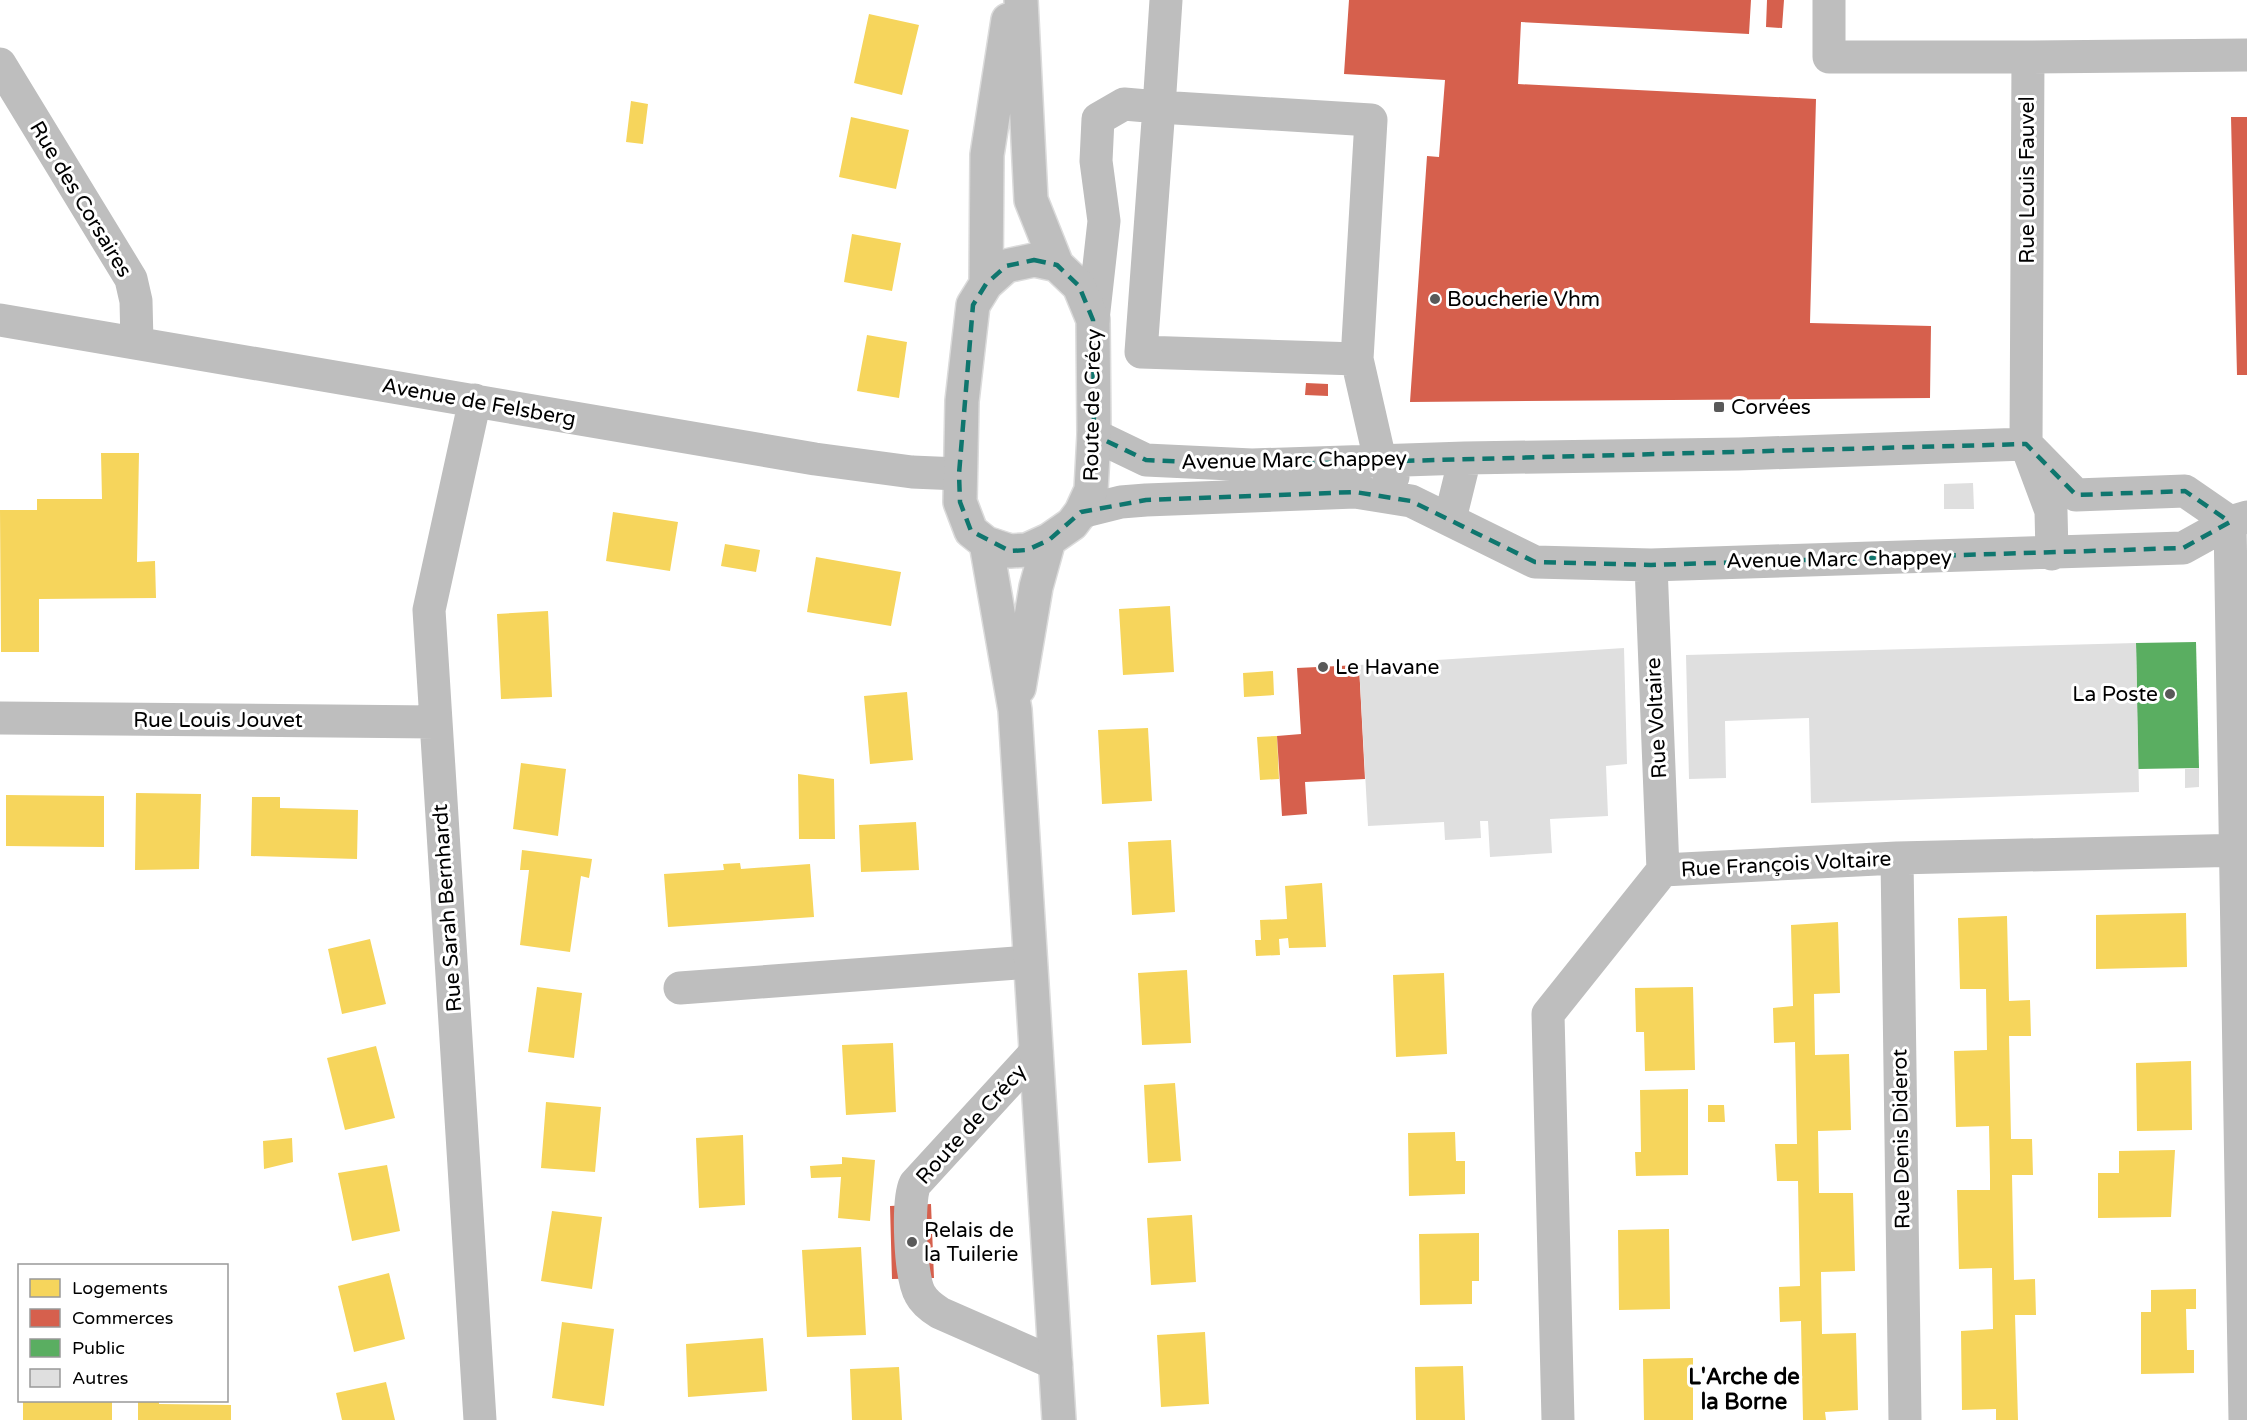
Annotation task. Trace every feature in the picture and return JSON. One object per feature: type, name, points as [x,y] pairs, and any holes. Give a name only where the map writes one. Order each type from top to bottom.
[{"type":"street","points":[[986,284],[987,155],[1011,0]]},
{"type":"street","name":"Route de Crécy","points":[[1021,0],[1030,200],[1057,265],[1079,286],[1094,320],[1094,435],[1091,490],[1081,512],[1072,524],[1049,540],[1028,550],[1010,551],[986,543],[1015,710],[1059,1420]]},
{"type":"street","points":[[1166,0],[1141,352],[1357,359]]},
{"type":"street","points":[[1829,0],[1829,57],[2247,55]]},
{"type":"street","name":"Rue Louis Fauvel","points":[[2028,57],[2026,444],[2051,510],[2052,554]]},
{"type":"street","name":"Rue des Corsaires","points":[[0,64],[131,279],[136,301],[137,343]]},
{"type":"street","points":[[1094,320],[1104,221],[1096,161],[1098,119],[1124,104],[1371,120],[1357,359],[1380,460],[1412,501]]},
{"type":"street","points":[[986,543],[971,531],[960,502],[962,401],[973,305],[986,284],[1006,266],[1034,260],[1057,265]]},
{"type":"street","name":"Avenue de Felsberg","points":[[0,320],[815,459],[912,472],[959,474]]},
{"type":"street","name":"Rue Sarah Bernhardt","points":[[475,400],[429,610],[480,1420]]},
{"type":"street","name":"Avenue Marc Chappey","points":[[1094,435],[1146,460],[1252,465],[1465,458],[1739,454],[2026,444]]},
{"type":"street","points":[[2026,444],[2076,495],[2185,491],[2239,519],[2245,1420]]},
{"type":"street","points":[[1450,519],[1465,458]]},
{"type":"street","name":"Avenue Marc Chappey","points":[[1081,512],[1129,501],[1354,492],[1412,501],[1534,562],[1651,565],[2052,554],[2183,548],[2239,519]]},
{"type":"street","name":"Route de Crécy","points":[[1015,710],[1036,587],[1049,540]]},
{"type":"street","name":"Rue Voltaire","points":[[1651,565],[1663,870]]},
{"type":"street","name":"Rue Louis Jouvet","points":[[0,718],[435,722]]},
{"type":"street","name":"Rue François Voltaire","points":[[1558,1420],[1548,1014],[1663,870],[1897,858],[2242,850]]},
{"type":"street","name":"Rue Denis Diderot","points":[[1897,858],[1905,1420]]},
{"type":"street","points":[[680,988],[1030,962]]},
{"type":"street","name":"Route de Crécy","points":[[1036,1052],[915,1184],[910,1197],[914,1278],[924,1300],[940,1313],[1056,1364]]},
{"type":"highlighted area","points":[[1034,260],[1057,265],[1079,286],[1093,320],[1094,435],[1146,460],[1252,465],[2026,444],[2076,495],[2185,491],[2230,522],[2183,548],[1651,565],[1535,562],[1411,501],[1355,492],[1146,500],[1081,512],[1049,540],[1027,550],[1010,551],[971,531],[960,502],[959,474],[973,305],[986,284],[1006,266]]},
{"type":"building: Logements","points":[[869,14],[919,25],[902,95],[854,83]]},
{"type":"building: Logements","points":[[631,101],[648,104],[643,144],[626,142]]},
{"type":"building: Logements","points":[[851,117],[909,130],[896,189],[839,177]]},
{"type":"building: Logements","points":[[852,234],[901,243],[892,291],[844,282]]},
{"type":"building: Logements","points":[[867,335],[907,342],[899,398],[857,391]]},
{"type":"building: Logements","points":[[101,453],[139,453],[137,562],[155,561],[156,598],[39,599],[39,652],[1,652],[0,510],[37,510],[37,499],[102,499]]},
{"type":"building: Logements","points":[[613,512],[678,522],[670,571],[606,561]]},
{"type":"building: Logements","points":[[725,544],[760,550],[756,572],[721,566]]},
{"type":"building: Logements","points":[[816,557],[901,572],[891,626],[807,612]]},
{"type":"building: Logements","points":[[1170,606],[1174,672],[1123,675],[1119,609]]},
{"type":"building: Logements","points":[[548,611],[552,697],[501,699],[497,614]]},
{"type":"building: Logements","points":[[1273,671],[1274,695],[1244,697],[1243,673]]},
{"type":"building: Logements","points":[[907,692],[913,760],[870,764],[864,696]]},
{"type":"building: Logements","points":[[1148,728],[1152,801],[1102,804],[1098,730]]},
{"type":"building: Logements","points":[[1277,736],[1279,779],[1260,780],[1257,737]]},
{"type":"building: Logements","points":[[521,763],[566,769],[558,836],[513,829]]},
{"type":"building: Logements","points":[[798,774],[834,779],[835,839],[799,839]]},
{"type":"building: Logements","points":[[136,793],[201,794],[199,869],[135,870]]},
{"type":"building: Logements","points":[[6,795],[104,796],[104,847],[6,846]]},
{"type":"building: Logements","points":[[252,797],[280,797],[280,808],[358,810],[357,859],[251,856]]},
{"type":"building: Logements","points":[[916,822],[919,870],[861,872],[859,825]]},
{"type":"building: Logements","points":[[1171,840],[1175,912],[1132,915],[1128,842]]},
{"type":"building: Logements","points":[[522,850],[592,859],[589,878],[581,876],[570,952],[520,945],[529,870],[520,870]]},
{"type":"building: Logements","points":[[740,863],[741,869],[810,864],[814,917],[668,927],[664,874],[724,870],[723,864]]},
{"type":"building: Logements","points":[[1322,883],[1326,947],[1289,948],[1288,938],[1279,939],[1280,955],[1256,956],[1255,940],[1261,940],[1260,920],[1287,919],[1285,886]]},
{"type":"building: Logements","points":[[2186,913],[2187,967],[2096,969],[2096,915]]},
{"type":"building: Logements","points":[[2007,916],[2009,1001],[2030,1000],[2031,1036],[2009,1036],[2011,1139],[2032,1139],[2033,1175],[2012,1175],[2014,1280],[2035,1279],[2036,1315],[2015,1315],[2018,1420],[1996,1420],[1996,1409],[1962,1410],[1961,1331],[1993,1329],[1992,1268],[1959,1269],[1957,1190],[1990,1190],[1989,1126],[1956,1127],[1954,1051],[1987,1050],[1986,989],[1960,989],[1958,918]]},
{"type":"building: Logements","points":[[1838,922],[1840,993],[1814,994],[1815,1055],[1849,1054],[1851,1130],[1818,1131],[1819,1193],[1853,1193],[1855,1271],[1821,1272],[1822,1334],[1856,1333],[1858,1410],[1825,1412],[1826,1420],[1803,1420],[1801,1321],[1780,1322],[1779,1287],[1800,1286],[1798,1181],[1777,1181],[1775,1144],[1797,1144],[1795,1042],[1774,1043],[1773,1008],[1793,1006],[1791,925]]},
{"type":"building: Logements","points":[[370,939],[386,1004],[342,1014],[328,949]]},
{"type":"building: Logements","points":[[1187,970],[1191,1043],[1142,1045],[1138,973]]},
{"type":"building: Logements","points":[[1444,973],[1447,1054],[1396,1057],[1393,975]]},
{"type":"building: Logements","points":[[537,987],[582,993],[574,1058],[528,1052]]},
{"type":"building: Logements","points":[[1693,987],[1695,1070],[1645,1071],[1644,1032],[1636,1032],[1635,988]]},
{"type":"building: Logements","points":[[893,1043],[896,1112],[846,1115],[842,1045]]},
{"type":"building: Logements","points":[[376,1046],[395,1118],[345,1130],[327,1058]]},
{"type":"building: Logements","points":[[2191,1061],[2192,1130],[2137,1131],[2136,1063]]},
{"type":"building: Logements","points":[[1175,1083],[1181,1161],[1148,1163],[1144,1085]]},
{"type":"building: Logements","points":[[1688,1089],[1688,1175],[1636,1176],[1635,1152],[1641,1152],[1640,1090]]},
{"type":"building: Logements","points":[[546,1102],[601,1107],[595,1172],[541,1168]]},
{"type":"building: Logements","points":[[1708,1105],[1724,1105],[1725,1122],[1708,1122]]},
{"type":"building: Logements","points":[[1455,1132],[1456,1161],[1465,1161],[1465,1194],[1409,1196],[1408,1133]]},
{"type":"building: Logements","points":[[743,1135],[745,1205],[699,1208],[696,1138]]},
{"type":"building: Logements","points":[[292,1138],[293,1162],[264,1169],[263,1141]]},
{"type":"building: Logements","points":[[2175,1150],[2171,1217],[2098,1218],[2098,1173],[2119,1173],[2119,1151]]},
{"type":"building: Logements","points":[[842,1157],[875,1160],[870,1221],[838,1218],[841,1177],[811,1178],[810,1166],[842,1164]]},
{"type":"building: Logements","points":[[387,1165],[400,1231],[352,1241],[338,1173]]},
{"type":"building: Logements","points":[[552,1211],[602,1217],[592,1289],[541,1281]]},
{"type":"building: Logements","points":[[1192,1215],[1196,1282],[1151,1285],[1147,1218]]},
{"type":"building: Logements","points":[[1669,1229],[1670,1309],[1619,1310],[1618,1230]]},
{"type":"building: Logements","points":[[1479,1233],[1479,1281],[1472,1281],[1472,1304],[1420,1305],[1419,1234]]},
{"type":"building: Logements","points":[[861,1247],[866,1335],[807,1337],[802,1250]]},
{"type":"building: Logements","points":[[389,1273],[405,1339],[354,1352],[338,1286]]},
{"type":"building: Logements","points":[[2196,1289],[2196,1309],[2186,1309],[2187,1350],[2194,1350],[2194,1373],[2141,1374],[2141,1312],[2151,1312],[2151,1290]]},
{"type":"building: Logements","points":[[562,1322],[614,1329],[604,1406],[552,1398]]},
{"type":"building: Logements","points":[[1205,1332],[1209,1404],[1161,1407],[1157,1335]]},
{"type":"building: Logements","points":[[763,1338],[767,1391],[688,1397],[686,1344]]},
{"type":"building: Logements","points":[[1693,1358],[1693,1420],[1644,1420],[1643,1359]]},
{"type":"building: Logements","points":[[1463,1366],[1465,1420],[1416,1420],[1415,1367]]},
{"type":"building: Logements","points":[[899,1367],[902,1420],[852,1420],[850,1369]]},
{"type":"building: Logements","points":[[386,1382],[395,1420],[342,1420],[336,1393]]},
{"type":"building: Logements","points":[[23,1402],[112,1402],[112,1420],[23,1420]]},
{"type":"building: Logements","points":[[138,1402],[231,1405],[231,1420],[138,1420]]},
{"type":"building: Commerces","points":[[1349,0],[1751,0],[1749,34],[1521,22],[1518,84],[1816,99],[1810,323],[1931,326],[1930,398],[1410,402],[1427,156],[1439,157],[1445,80],[1344,74]]},
{"type":"building: Commerces","points":[[1767,0],[1784,0],[1782,28],[1766,27]]},
{"type":"building: Commerces","points":[[2231,117],[2247,117],[2247,375],[2237,375]]},
{"type":"building: Commerces","points":[[1306,383],[1328,384],[1328,396],[1305,395]]},
{"type":"building: Commerces","points":[[1359,665],[1365,779],[1305,782],[1307,814],[1282,816],[1277,736],[1301,734],[1297,668]]},
{"type":"building: Commerces","name":"Relais de la Tuilerie","points":[[931,1204],[934,1278],[892,1279],[890,1206]]},
{"type":"building: Public","points":[[2196,642],[2199,768],[2138,769],[2136,643]]},
{"type":"building: Autres","points":[[1973,483],[1974,509],[1944,509],[1944,484]]},
{"type":"building: Autres","points":[[2136,643],[2139,792],[1811,803],[1809,718],[1725,721],[1726,778],[1689,779],[1686,655]]},
{"type":"building: Autres","points":[[1624,648],[1627,764],[1606,766],[1608,816],[1550,819],[1552,853],[1490,857],[1488,821],[1480,821],[1481,838],[1445,840],[1444,822],[1368,826],[1359,665]]},
{"type":"building: Autres","points":[[2199,768],[2199,787],[2185,788],[2185,769]]},
{"type":"place","name":"Boucherie Vhm","points":[[1435,299]]},
{"type":"place","name":"Corvées","points":[[1719,407]]},
{"type":"place","name":"Le Havane","points":[[1323,667]]},
{"type":"place","name":"La Poste","points":[[2170,694]]},
{"type":"place","name":"Relais de la Tuilerie","points":[[912,1242]]},
{"type":"district","name":"L'Arche de la Borne","points":[[1744,1388]]}]
